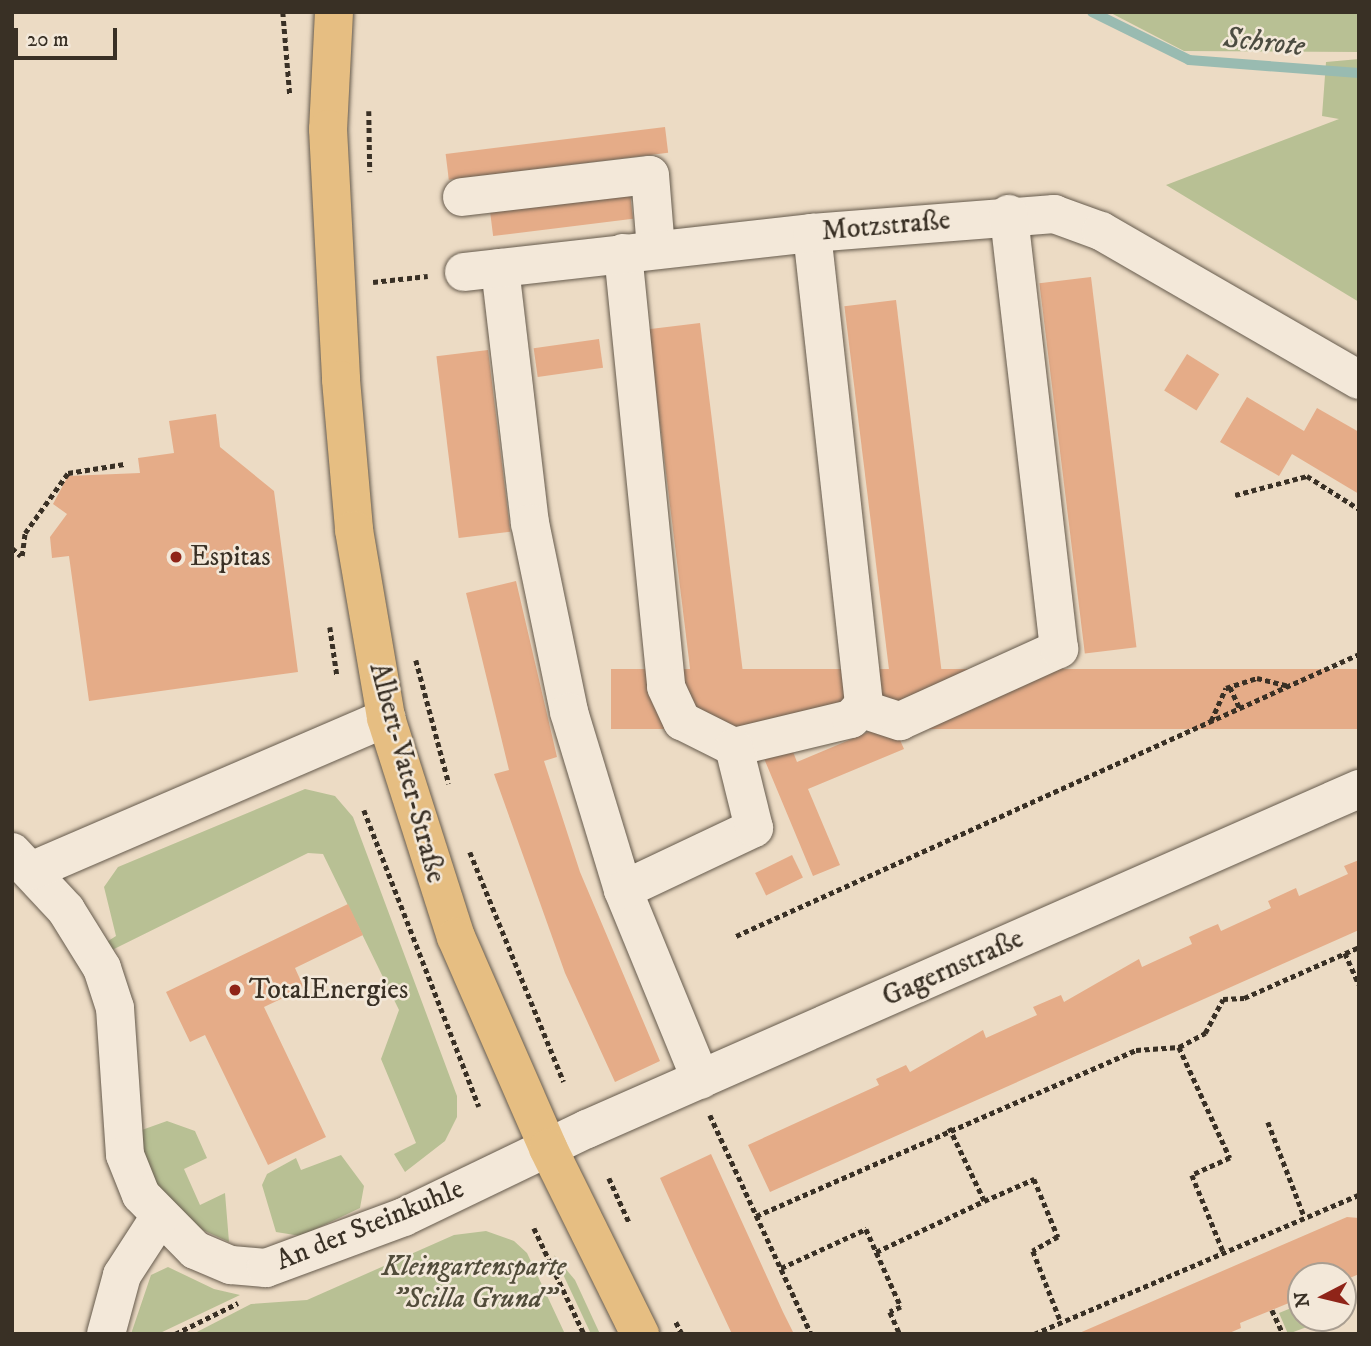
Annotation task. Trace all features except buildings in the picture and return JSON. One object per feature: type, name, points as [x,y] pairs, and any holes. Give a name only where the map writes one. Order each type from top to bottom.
[{"type":"main road","name":"Albert-Vater-Straße","points":[[310,12],[328,130],[347,463],[386,718],[456,937],[548,1148],[640,1334]]},
{"type":"main road","name":"Albert-Vater-Straße","points":[[328,130],[334,12]]},
{"type":"street","points":[[462,197],[650,176],[639,251],[666,687],[682,722],[734,747],[850,719],[862,709],[866,691],[812,233]]},
{"type":"street","points":[[862,709],[900,721],[1059,649],[1009,214]]},
{"type":"street","name":"Motzstraße","points":[[482,270],[812,233],[1009,214],[1054,214],[1089,225],[1359,380]]},
{"type":"street","points":[[482,270],[542,592],[583,766],[623,890],[705,1097]]},
{"type":"street","name":"An der Steinkuhle","points":[[386,718],[22,862],[81,929],[102,968],[115,1008],[128,1167],[159,1218],[204,1255],[266,1269],[316,1255],[548,1148]]},
{"type":"street","points":[[623,890],[754,828],[734,747]]},
{"type":"street","name":"Gagernstraße","points":[[548,1148],[705,1097],[1359,789]]},
{"type":"street","points":[[106,1334],[122,1275],[159,1218]]},
{"type":"path","points":[[373,282],[482,270]]},
{"type":"path","points":[[12,548],[22,556],[25,533],[68,473],[124,464]]},
{"type":"path","points":[[1235,495],[1307,476],[1359,509]]},
{"type":"path","name":"Albert-Vater-Straße","points":[[414,652],[452,794]]},
{"type":"path","points":[[736,936],[1359,654]]},
{"type":"path","points":[[1210,722],[1230,687],[1257,678],[1289,686]]},
{"type":"path","points":[[1230,687],[1240,708]]},
{"type":"path","name":"Albert-Vater-Straße","points":[[363,810],[479,1106]]},
{"type":"path","name":"Albert-Vater-Straße","points":[[467,842],[564,1082]]},
{"type":"path","points":[[757,1216],[949,1128],[1136,1050],[1178,1046],[1205,1033],[1223,999],[1244,998],[1359,947]]},
{"type":"path","points":[[1345,953],[1359,984]]},
{"type":"path","points":[[1178,1046],[1230,1158],[1192,1175],[1223,1251]]},
{"type":"path","points":[[705,1097],[811,1334]]},
{"type":"path","points":[[1268,1122],[1304,1216]]},
{"type":"path","points":[[949,1128],[984,1201]]},
{"type":"path","points":[[876,1252],[1034,1179],[1058,1237],[1033,1251],[1061,1322]]},
{"type":"path","points":[[1034,1334],[1304,1216],[1359,1195]]},
{"type":"path","points":[[534,1228],[584,1334]]},
{"type":"path","points":[[781,1268],[866,1229],[901,1307],[890,1312],[900,1334]]},
{"type":"path","points":[[175,1334],[246,1299],[266,1269]]},
{"type":"path","points":[[1272,1310],[1283,1334]]},
{"type":"green space","points":[[1109,12],[1359,12],[1359,52],[1184,51]]},
{"type":"green space","points":[[1359,59],[1359,302],[1166,185],[1339,119],[1322,116],[1326,62]]},
{"type":"green space","points":[[305,789],[335,796],[353,817],[457,1096],[457,1117],[445,1141],[405,1172],[394,1154],[416,1143],[381,1059],[399,1010],[323,854],[308,853],[110,951],[105,943],[116,936],[104,887],[118,867]]},
{"type":"green space","points":[[167,1121],[195,1131],[207,1158],[184,1169],[200,1205],[225,1193],[229,1242],[194,1226],[159,1188],[142,1155],[139,1131]]},
{"type":"green space","points":[[341,1155],[364,1186],[360,1208],[301,1236],[276,1232],[262,1185],[267,1174],[296,1158],[301,1170]]},
{"type":"green space","name":"Kleingartensparte \"Scilla Grund\"","points":[[486,1231],[514,1241],[527,1253],[565,1334],[193,1334],[251,1304],[307,1300],[454,1235]]},
{"type":"green space","points":[[554,1255],[575,1280],[600,1334],[591,1334]]},
{"type":"green space","points":[[168,1267],[214,1289],[240,1295],[158,1334],[131,1334],[151,1275]]},
{"type":"green space","points":[[1287,1310],[1287,1332],[1279,1313]]},
{"type":"waterway","name":"Schrote","points":[[1092,12],[1189,60],[1359,73]]},
{"type":"place","name":"Espitas","points":[[176,557]]},
{"type":"place","name":"TotalEnergies","points":[[235,990]]}]
